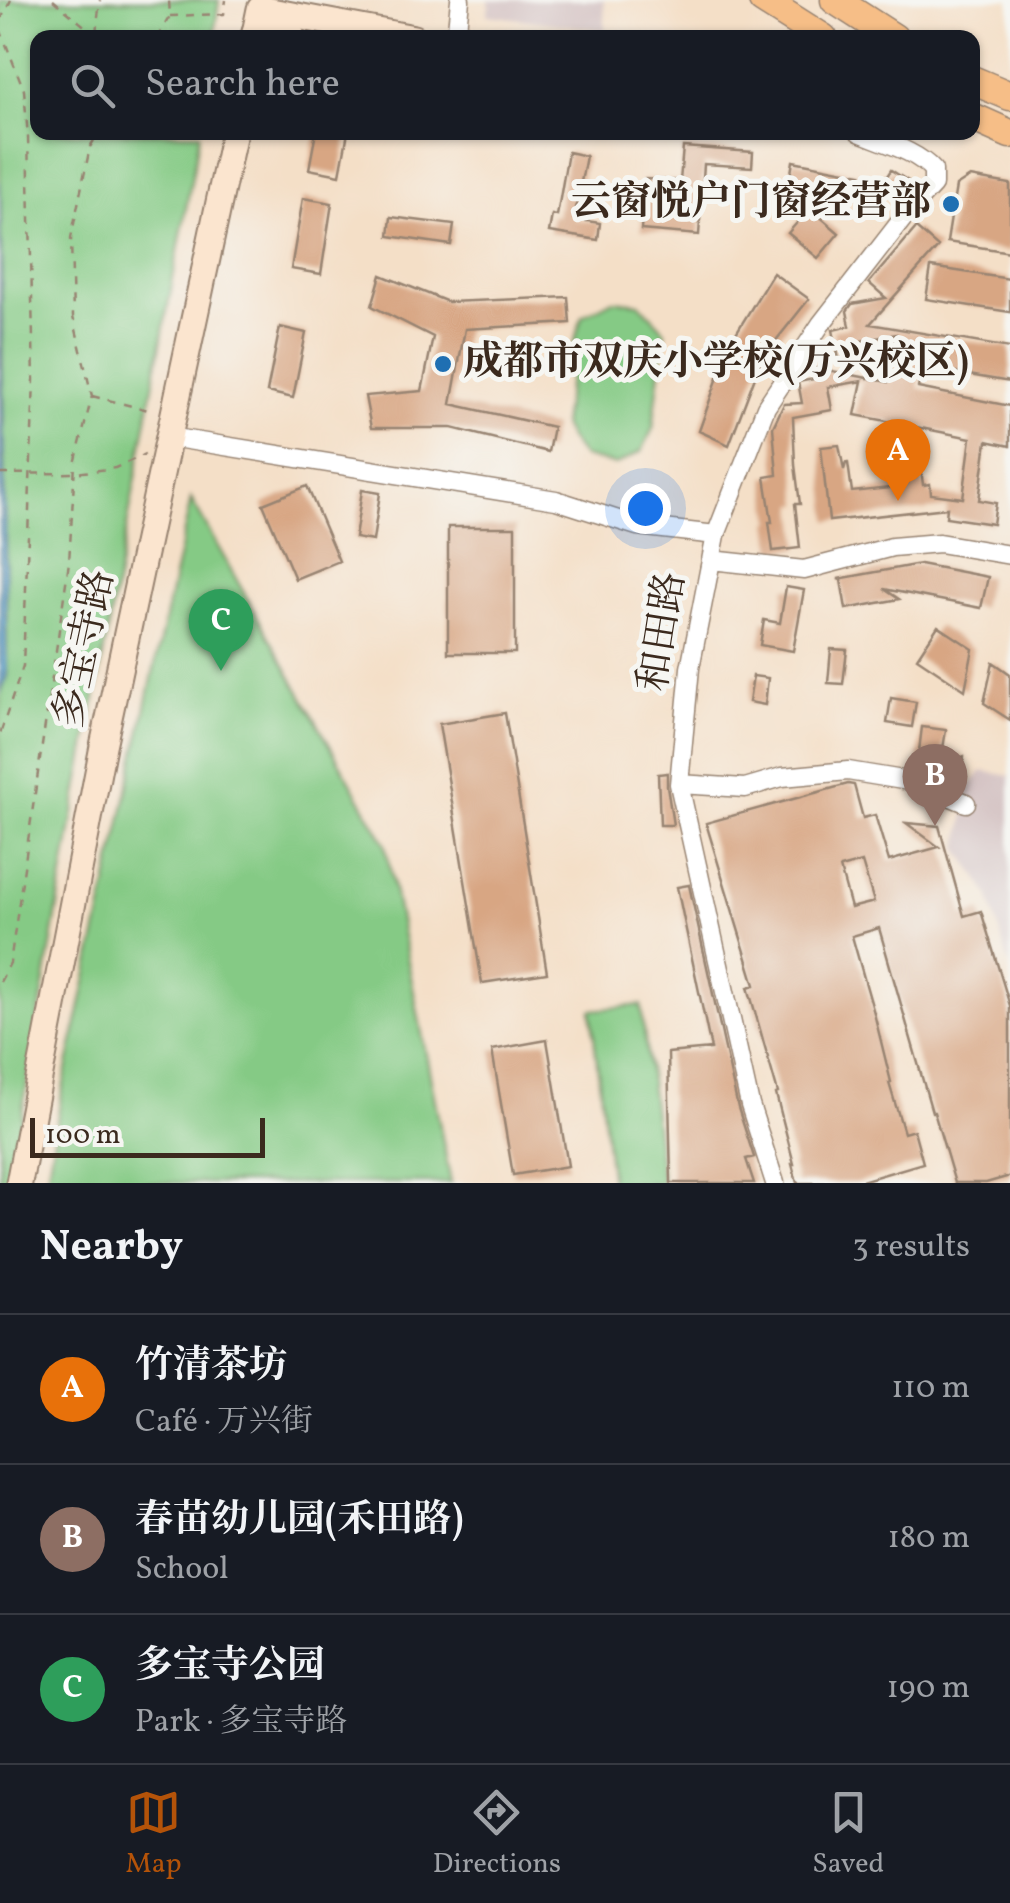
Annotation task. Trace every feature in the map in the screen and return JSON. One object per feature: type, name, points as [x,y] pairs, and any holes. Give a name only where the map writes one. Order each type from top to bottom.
[{"type":"main road","points":[[763,0],[810,30]]},
{"type":"main road","points":[[835,0],[882,30]]},
{"type":"main road","points":[[980,83],[1010,96]]},
{"type":"main road","points":[[980,121],[1010,134]]},
{"type":"street","points":[[457,30],[460,0]]},
{"type":"street","points":[[257,26],[309,30]]},
{"type":"street","name":"多宝寺路","points":[[19,1183],[103,746],[232,140]]},
{"type":"street","name":"和田路","points":[[775,1183],[742,1070],[679,784],[690,668],[716,536],[766,407],[821,324],[933,185],[933,170],[925,162],[878,140]]},
{"type":"street","points":[[170,432],[556,500],[637,526],[716,536]]},
{"type":"street","points":[[711,560],[804,570],[892,547],[939,543],[1010,555]]},
{"type":"street","points":[[679,784],[745,788],[782,777],[848,771],[914,782],[966,802]]},
{"type":"path","points":[[0,20],[11,0]]},
{"type":"path","points":[[53,0],[90,30]]},
{"type":"path","points":[[98,30],[100,0]]},
{"type":"path","points":[[162,30],[170,16],[169,0]]},
{"type":"path","points":[[170,16],[224,14],[226,0]]},
{"type":"path","points":[[0,29],[24,90],[34,380],[23,666],[0,734]]},
{"type":"path","points":[[0,982],[10,963],[69,562],[75,464],[92,396],[73,317],[71,238],[94,140]]},
{"type":"path","points":[[92,396],[170,432]]},
{"type":"path","points":[[0,474],[115,468],[170,432]]},
{"type":"shaded area","points":[[489,0],[604,0],[605,30],[488,15]]},
{"type":"shaded area","points":[[982,771],[1010,776],[1010,968],[989,895],[959,849],[969,787]]},
{"type":"green space","points":[[0,0],[219,0],[215,30],[30,30],[30,140],[199,140],[10,1183],[0,1183],[0,695],[7,675]]},
{"type":"green space","points":[[613,300],[639,303],[665,331],[653,428],[642,451],[616,465],[583,457],[562,425],[582,316]]},
{"type":"green space","points":[[191,499],[385,843],[451,1183],[46,1183],[61,1097]]},
{"type":"green space","points":[[641,1005],[662,1183],[611,1183],[591,1010]]},
{"type":"water","points":[[0,182],[7,675],[0,695]]},
{"type":"building","points":[[314,140],[347,140],[340,175],[309,169]]},
{"type":"building","points":[[683,147],[753,152],[752,167],[704,164],[699,235],[641,230],[645,179],[680,181]]},
{"type":"building","points":[[568,152],[586,156],[574,219],[600,223],[598,240],[549,232],[552,215],[557,216]]},
{"type":"building","points":[[793,161],[861,174],[856,198],[789,185]]},
{"type":"building","points":[[891,170],[913,184],[900,202],[879,188]]},
{"type":"building","points":[[970,177],[1010,184],[1010,252],[947,242],[956,186]]},
{"type":"building","points":[[303,198],[332,203],[321,274],[291,269]]},
{"type":"building","points":[[810,208],[839,233],[818,258],[788,233]]},
{"type":"building","points":[[391,217],[454,225],[451,245],[389,236]]},
{"type":"building","points":[[916,228],[938,247],[870,324],[1010,348],[1010,382],[922,367],[918,388],[1010,406],[1010,446],[987,441],[979,500],[996,503],[993,524],[946,517],[947,508],[829,521],[821,447],[839,445],[844,470],[848,463],[852,492],[900,487],[892,422],[855,415],[862,381],[828,387],[832,410],[793,417],[800,548],[773,551],[765,477],[777,475],[773,427],[784,404],[802,403],[798,382],[819,378],[817,368],[888,382],[896,334],[861,341],[864,355],[839,359],[833,330],[850,326],[847,311],[852,304],[886,298],[869,283]],"holes":[[[916,427],[971,438],[963,498],[931,494],[930,484],[923,485]]]},
{"type":"building","points":[[931,267],[1010,279],[1010,312],[926,299]]},
{"type":"building","points":[[773,273],[809,299],[762,358],[729,445],[699,431],[730,343]]},
{"type":"building","name":"成都市双庆小学校(万兴校区)","points":[[381,275],[448,302],[568,297],[570,323],[465,329],[451,404],[553,427],[548,452],[452,428],[371,428],[365,396],[422,391],[433,337],[372,306]]},
{"type":"building","points":[[280,327],[306,333],[293,398],[267,392]]},
{"type":"building","points":[[307,486],[339,561],[295,579],[263,504]]},
{"type":"building","points":[[362,490],[380,493],[373,541],[355,538]]},
{"type":"building","points":[[448,527],[515,527],[515,653],[448,653]]},
{"type":"building","points":[[920,564],[988,577],[981,608],[884,589],[899,599],[846,609],[838,579]]},
{"type":"building","points":[[786,587],[804,590],[793,651],[760,645],[764,620],[780,623]]},
{"type":"building","points":[[938,626],[973,649],[965,690],[917,658]]},
{"type":"building","points":[[831,649],[847,650],[843,684],[828,683]]},
{"type":"building","points":[[993,662],[1010,674],[1010,720],[984,703]]},
{"type":"building","points":[[753,676],[768,678],[765,705],[749,702]]},
{"type":"building","points":[[891,698],[916,702],[912,727],[887,723]]},
{"type":"building","points":[[505,713],[547,973],[482,983],[439,724]]},
{"type":"building","points":[[922,727],[946,730],[942,755],[964,757],[962,776],[939,772],[941,762],[918,759]]},
{"type":"building","points":[[667,773],[673,825],[660,825],[658,774]]},
{"type":"building","points":[[848,784],[854,785],[863,818],[875,815],[889,861],[939,847],[906,823],[939,826],[964,916],[981,911],[1010,1006],[1010,1176],[986,1183],[955,1183],[879,928],[852,936],[904,1133],[914,1130],[923,1163],[855,1183],[797,1183],[778,1093],[748,987],[755,985],[706,823]],"holes":[[[862,862],[874,902],[851,908],[840,868]]]},
{"type":"building","points":[[689,885],[738,1108],[754,1157],[746,1159],[754,1183],[671,1183],[668,1053],[711,1049],[677,887]]},
{"type":"building","points":[[547,1040],[568,1166],[513,1175],[492,1050]]},
{"type":"place","name":"云窗悦户门窗经营部","points":[[951,204]]},
{"type":"place","name":"成都市双庆小学校(万兴校区)","points":[[443,364]]},
{"type":"place","name":"竹清茶坊","points":[[898,501]]},
{"type":"place","name":"多宝寺公园","points":[[221,671]]},
{"type":"place","name":"春苗幼儿园(禾田路)","points":[[935,826]]}]
